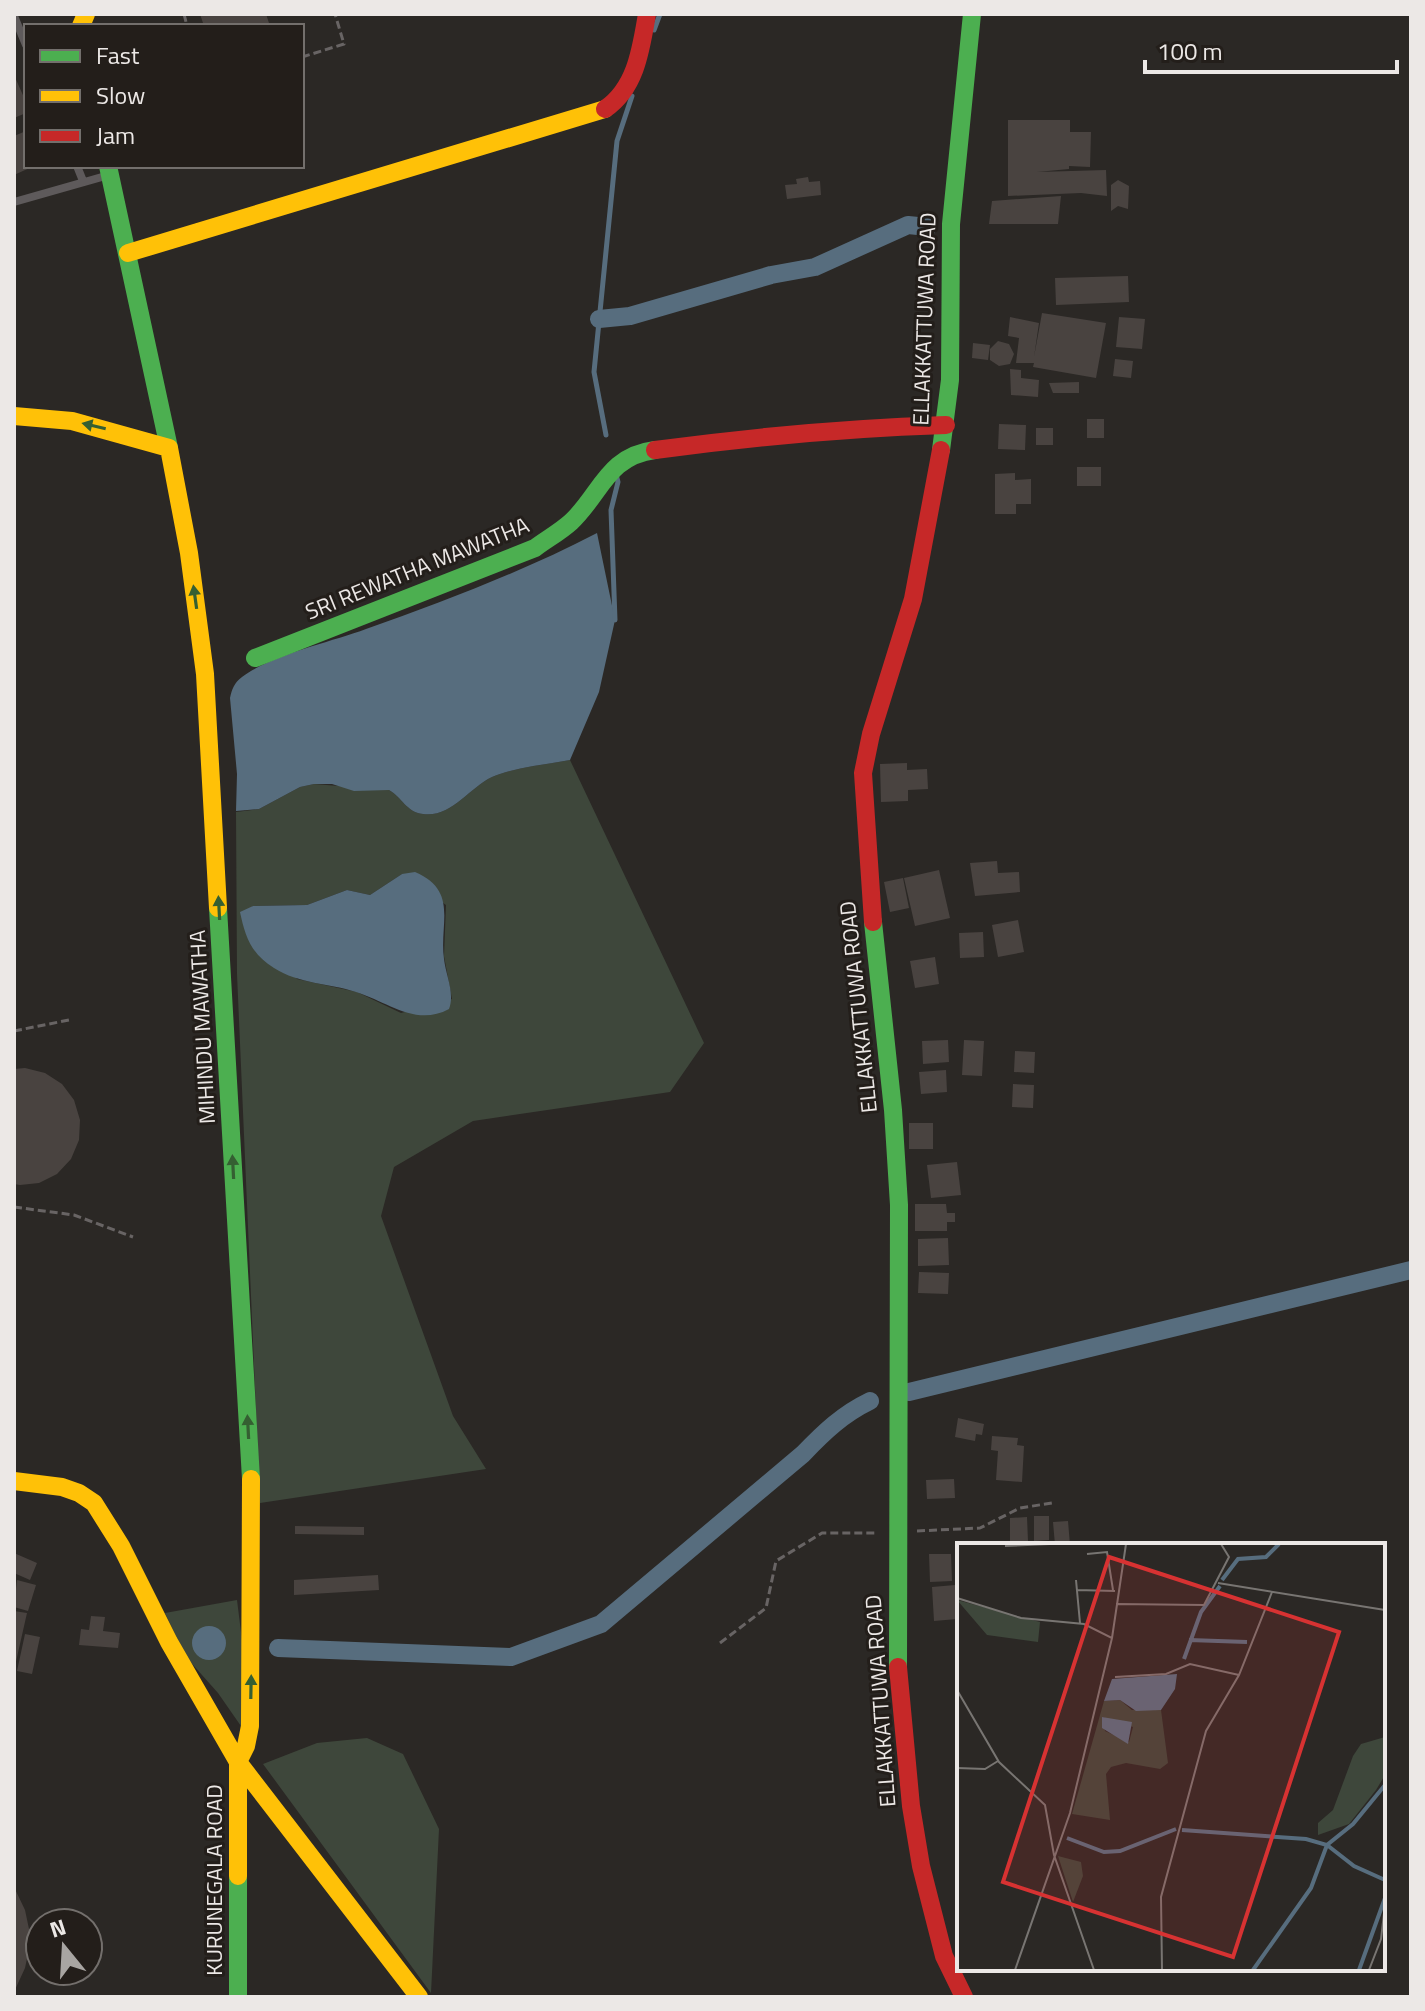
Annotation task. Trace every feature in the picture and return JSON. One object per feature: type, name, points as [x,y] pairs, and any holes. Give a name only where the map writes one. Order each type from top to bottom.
[{"type":"main road","points":[[128,253],[608,108],[621,96],[636,65],[647,14]]},
{"type":"main road","name":"ELLAKKATTUWA ROAD","points":[[964,1997],[944,1956],[921,1866],[911,1806],[897,1660],[898,1179],[871,900],[863,773],[871,734],[913,599],[946,425],[950,380],[951,224],[972,14]]},
{"type":"main road","name":"MIHINDU MAWATHA","points":[[109,171],[169,448],[189,553],[205,674],[252,1501],[250,1726],[246,1746],[238,1762]]},
{"type":"main road","points":[[14,416],[72,421],[169,448]]},
{"type":"main road","name":"SRI REWATHA MAWATHA","points":[[255,658],[535,548],[572,521],[606,475],[622,462],[648,451],[871,427],[946,425]]},
{"type":"main road","points":[[14,1481],[62,1487],[94,1503],[121,1546],[169,1642],[238,1762],[419,1997]]},
{"type":"main road","name":"KURUNEGALA ROAD","points":[[238,1762],[238,1997]]},
{"type":"lane","points":[[14,16],[24,40]]},
{"type":"lane","points":[[78,168],[83,181]]},
{"type":"lane","points":[[14,202],[109,171]]},
{"type":"path","points":[[304,56],[344,44],[335,14]]},
{"type":"path","points":[[14,1031],[69,1020]]},
{"type":"path","points":[[14,1207],[74,1215],[133,1237]]},
{"type":"path","points":[[720,1643],[766,1608],[776,1561],[822,1533],[980,1528],[1020,1508],[1052,1503]]},
{"type":"green space","points":[[570,760],[704,1043],[670,1092],[473,1121],[394,1167],[381,1216],[453,1416],[486,1469],[260,1503],[237,974],[236,812],[259,809],[300,787],[314,784],[389,790],[417,813],[433,814],[451,807],[492,777]],"holes":[[[402,874],[446,905],[444,956],[452,999],[401,1013],[357,992],[297,979],[252,906],[307,905],[347,890],[370,895]]]},
{"type":"green space","points":[[237,1600],[242,1640],[243,1729],[218,1693],[186,1657],[165,1613]]},
{"type":"green space","points":[[367,1738],[403,1754],[439,1829],[431,1993],[263,1764],[317,1743]]},
{"type":"water","points":[[597,533],[615,620],[599,692],[570,760],[492,777],[451,807],[433,814],[417,813],[389,790],[354,791],[332,784],[300,787],[259,809],[236,811],[237,774],[230,698],[234,686],[242,677],[269,662],[484,585]]},
{"type":"water","points":[[415,872],[437,889],[444,909],[444,959],[451,997],[449,1009],[437,1014],[402,1011],[356,992],[284,973],[260,957],[247,937],[240,912],[253,906],[307,905],[347,890],[370,895],[402,874]]},
{"type":"water","points":[[209,1626],[221,1631],[226,1643],[221,1655],[209,1660],[197,1655],[192,1643],[197,1631]]},
{"type":"building","points":[[200,14],[266,14],[269,24],[203,24]]},
{"type":"building","points":[[14,75],[24,98],[24,114],[14,118]]},
{"type":"building","points":[[1008,120],[1070,120],[1070,132],[1091,132],[1090,167],[1069,166],[1069,169],[1037,172],[1106,170],[1107,196],[1081,193],[1008,196]]},
{"type":"building","points":[[24,132],[24,168],[30,168],[14,175],[14,136]]},
{"type":"building","points":[[808,177],[809,182],[820,181],[821,195],[787,199],[785,185],[797,184],[796,179]]},
{"type":"building","points":[[1118,180],[1129,186],[1128,209],[1118,206],[1111,211],[1111,185]]},
{"type":"building","points":[[1061,196],[1058,224],[989,224],[992,201]]},
{"type":"building","points":[[1128,276],[1129,302],[1056,305],[1055,278]]},
{"type":"building","points":[[1042,313],[1106,323],[1096,378],[1033,367],[1034,363],[1016,363],[1019,338],[1008,336],[1010,317],[1039,323],[1034,357]]},
{"type":"building","points":[[1119,317],[1145,319],[1142,349],[1116,347]]},
{"type":"building","points":[[998,341],[1009,344],[1014,354],[1010,364],[999,366],[990,360],[990,349]]},
{"type":"building","points":[[973,343],[990,345],[988,360],[972,358]]},
{"type":"building","points":[[1115,359],[1133,361],[1131,378],[1113,376]]},
{"type":"building","points":[[1010,369],[1021,370],[1021,378],[1039,380],[1038,397],[1011,395]]},
{"type":"building","points":[[1079,382],[1079,393],[1053,393],[1049,383]]},
{"type":"building","points":[[1087,419],[1104,419],[1104,438],[1087,438]]},
{"type":"building","points":[[999,424],[1026,425],[1025,450],[998,449]]},
{"type":"building","points":[[1036,428],[1053,428],[1053,445],[1036,445]]},
{"type":"building","points":[[1077,467],[1101,467],[1101,486],[1077,486]]},
{"type":"building","points":[[1015,473],[1015,480],[1031,479],[1031,504],[1016,504],[1016,514],[995,514],[995,474]]},
{"type":"building","points":[[907,763],[907,770],[927,769],[928,789],[908,790],[908,801],[881,802],[880,764]]},
{"type":"building","points":[[997,861],[998,873],[1019,872],[1020,892],[975,896],[970,863]]},
{"type":"building","points":[[939,870],[950,918],[915,926],[904,878]]},
{"type":"building","points":[[903,878],[909,908],[890,912],[884,882]]},
{"type":"building","points":[[1018,920],[1024,952],[998,957],[992,925]]},
{"type":"building","points":[[983,932],[984,957],[960,958],[959,933]]},
{"type":"building","points":[[935,957],[939,984],[915,988],[910,961]]},
{"type":"building","points":[[948,1040],[949,1062],[923,1064],[922,1041]]},
{"type":"building","points":[[964,1040],[984,1041],[982,1076],[962,1075]]},
{"type":"building","points":[[1015,1051],[1035,1052],[1034,1073],[1014,1072]]},
{"type":"building","points":[[14,1069],[45,1073],[62,1084],[74,1100],[80,1120],[79,1140],[71,1159],[57,1174],[39,1183],[20,1185],[14,1184]]},
{"type":"building","points":[[946,1070],[947,1092],[921,1094],[919,1072]]},
{"type":"building","points":[[1013,1084],[1034,1085],[1033,1108],[1012,1107]]},
{"type":"building","points":[[909,1123],[933,1123],[933,1149],[909,1149]]},
{"type":"building","points":[[957,1162],[961,1195],[931,1198],[927,1165]]},
{"type":"building","points":[[915,1204],[946,1204],[947,1213],[955,1213],[955,1222],[947,1222],[947,1231],[915,1231]]},
{"type":"building","points":[[948,1238],[949,1265],[918,1266],[918,1239]]},
{"type":"building","points":[[919,1272],[949,1273],[948,1294],[918,1293]]},
{"type":"building","points":[[958,1418],[984,1424],[982,1435],[976,1434],[975,1441],[955,1437]]},
{"type":"building","points":[[992,1436],[1018,1438],[1017,1445],[1024,1446],[1022,1482],[996,1480],[998,1451],[991,1450]]},
{"type":"building","points":[[954,1479],[955,1498],[927,1499],[926,1480]]},
{"type":"building","points":[[1034,1516],[1049,1516],[1049,1540],[1034,1541]]},
{"type":"building","points":[[1027,1517],[1028,1541],[1010,1541],[1010,1518]]},
{"type":"building","points":[[1068,1521],[1070,1543],[1055,1543],[1053,1522]]},
{"type":"building","points":[[295,1526],[364,1527],[364,1535],[295,1534]]},
{"type":"building","points":[[14,1553],[37,1563],[30,1580],[14,1573]]},
{"type":"building","points":[[929,1554],[951,1554],[952,1581],[930,1582]]},
{"type":"building","points":[[378,1575],[379,1590],[294,1595],[294,1580]]},
{"type":"building","points":[[17,1580],[36,1585],[28,1611],[14,1607]]},
{"type":"building","points":[[955,1585],[957,1619],[934,1621],[932,1587]]},
{"type":"building","points":[[14,1611],[27,1613],[15,1666],[14,1666]]},
{"type":"building","points":[[91,1616],[105,1617],[103,1631],[120,1633],[118,1648],[79,1645],[81,1629],[89,1630]]},
{"type":"building","points":[[25,1634],[40,1637],[32,1674],[17,1671]]},
{"type":"building","points":[[14,1887],[24,1908],[24,1970],[14,1992]]},
{"type":"waterway","points":[[654,30],[660,14]]},
{"type":"waterway","points":[[606,435],[594,372],[617,141],[632,96]]},
{"type":"waterway","points":[[599,319],[630,316],[771,275],[815,267],[908,225],[928,227]]},
{"type":"waterway","points":[[615,620],[611,510],[618,482],[616,474]]},
{"type":"waterway","points":[[909,1392],[1411,1270]]},
{"type":"waterway","points":[[278,1648],[511,1657],[601,1624],[803,1454],[834,1424],[870,1401]]},
{"type":"traffic: fast","points":[[941,450],[950,380],[951,224],[972,14]]},
{"type":"traffic: fast","points":[[108,168],[169,448]]},
{"type":"traffic: fast","points":[[255,658],[535,548],[571,522],[615,468],[639,454],[655,450]]},
{"type":"traffic: fast","points":[[218,908],[251,1479]]},
{"type":"traffic: fast","points":[[873,922],[893,1110],[899,1205],[898,1667]]},
{"type":"traffic: fast","points":[[238,1876],[238,1997]]},
{"type":"traffic: slow","points":[[82,24],[86,14]]},
{"type":"traffic: slow","points":[[128,253],[605,109]]},
{"type":"traffic: slow","points":[[14,416],[72,421],[169,448],[189,553],[205,674],[218,908]]},
{"type":"traffic: slow","points":[[238,1876],[238,1762],[246,1746],[250,1726],[251,1479]]},
{"type":"traffic: slow","points":[[14,1481],[62,1487],[94,1503],[121,1546],[169,1642],[238,1762],[419,1997]]},
{"type":"traffic: jam","points":[[605,109],[624,90],[630,79],[647,14]]},
{"type":"traffic: jam","points":[[655,450],[800,434],[946,425]]},
{"type":"traffic: jam","points":[[873,922],[863,773],[871,734],[913,599],[941,450]]},
{"type":"traffic: jam","points":[[898,1667],[911,1806],[921,1866],[944,1956],[964,1997]]}]
